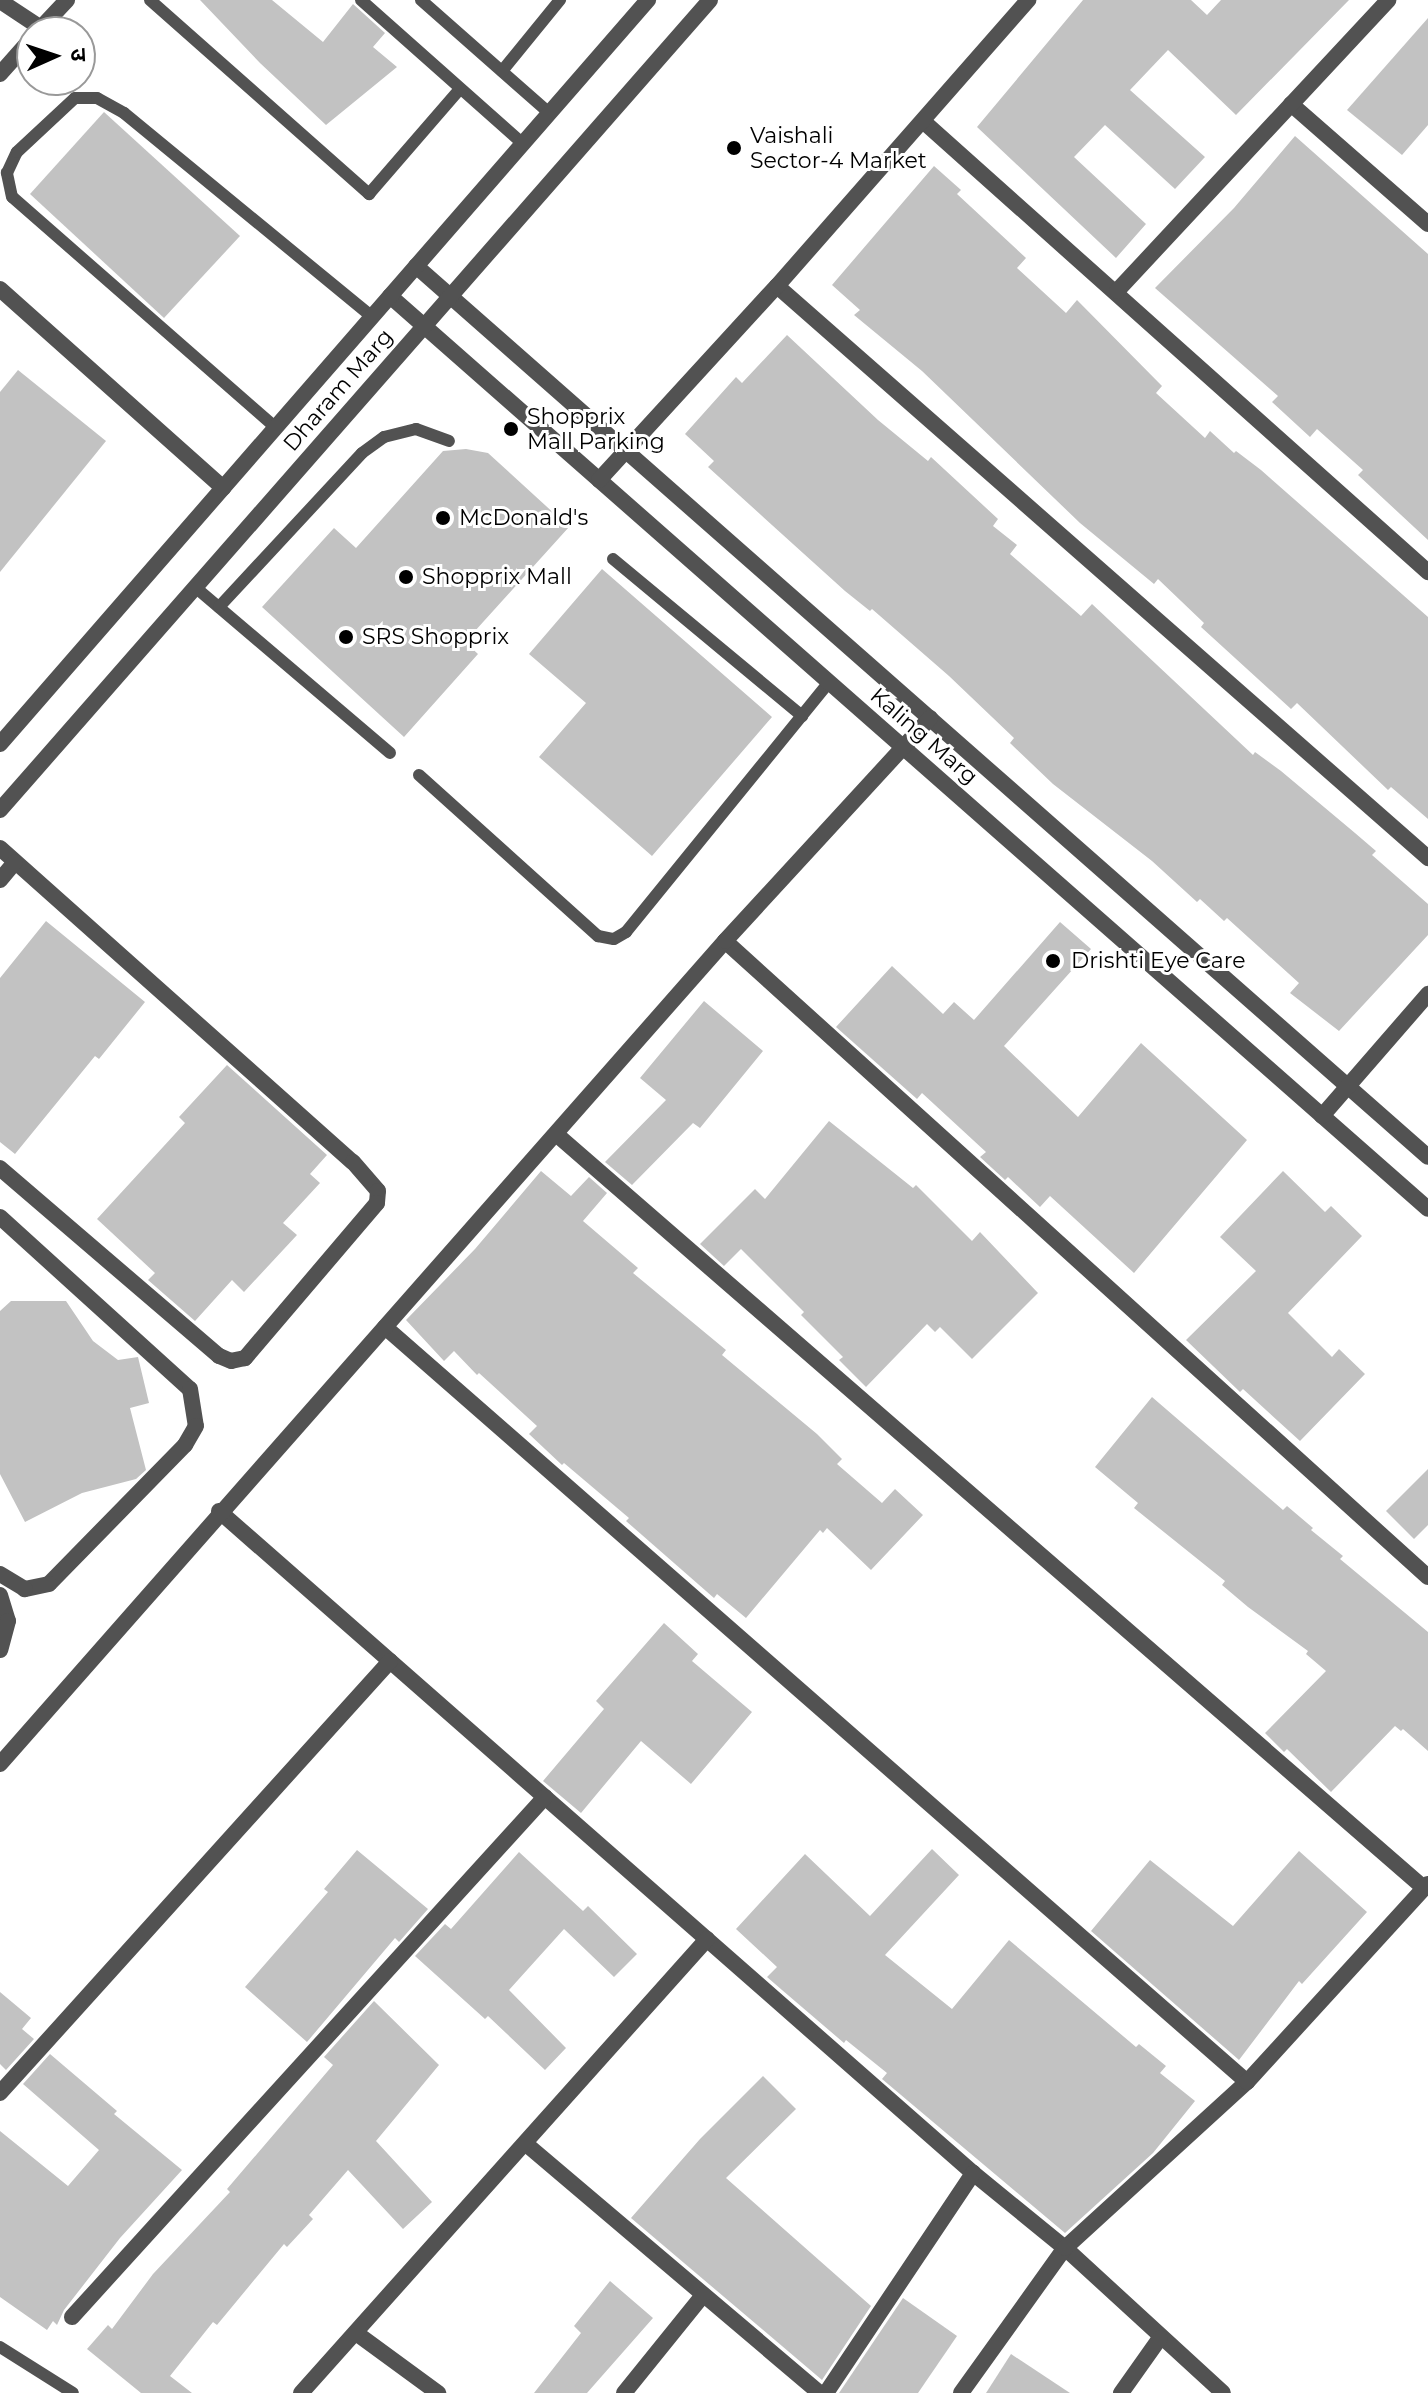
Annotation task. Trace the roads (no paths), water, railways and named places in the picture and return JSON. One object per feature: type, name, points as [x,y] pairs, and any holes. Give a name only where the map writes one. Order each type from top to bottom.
[{"type":"street","points":[[52,16],[67,0]]},
{"type":"street","name":"Dharam Marg","points":[[0,744],[648,0]]},
{"type":"street","name":"Dharam Marg","points":[[0,810],[710,0]]},
{"type":"street","points":[[599,480],[924,122],[1028,0]]},
{"type":"street","points":[[1117,291],[1388,0]]},
{"type":"street","points":[[0,1],[17,16]]},
{"type":"street","points":[[0,74],[16,56]]},
{"type":"street","points":[[1291,104],[1428,224]]},
{"type":"street","points":[[924,122],[1117,291],[1428,572]]},
{"type":"street","name":"Kaling Marg","points":[[416,266],[1428,1157]]},
{"type":"street","points":[[777,286],[1428,858]]},
{"type":"street","points":[[0,289],[223,488]]},
{"type":"street","name":"Kaling Marg","points":[[390,296],[1428,1209]]},
{"type":"street","points":[[0,1764],[219,1511],[725,941],[930,718]]},
{"type":"street","points":[[0,848],[353,1162],[378,1191],[370,1216],[245,1358],[231,1361],[219,1356],[0,1168]]},
{"type":"street","points":[[0,880],[15,862]]},
{"type":"street","points":[[725,941],[1428,1577]]},
{"type":"street","points":[[1322,1116],[1428,994]]},
{"type":"street","points":[[556,1134],[1426,1886],[1247,2082],[1065,2248],[961,2393]]},
{"type":"street","points":[[0,1217],[190,1389],[196,1426],[185,1445],[49,1584],[25,1589],[0,1574]]},
{"type":"street","points":[[385,1327],[1247,2082]]},
{"type":"street","points":[[219,1511],[973,2173],[1065,2248],[1223,2393]]},
{"type":"street","points":[[0,1595],[8,1621],[0,1650]]},
{"type":"street","points":[[0,2093],[390,1661]]},
{"type":"street","points":[[72,2317],[545,1797]]},
{"type":"street","points":[[301,2393],[707,1939]]},
{"type":"street","points":[[526,2144],[820,2393]]},
{"type":"street","points":[[826,2393],[973,2173]]},
{"type":"street","points":[[624,2393],[703,2295]]},
{"type":"street","points":[[356,2333],[438,2393]]},
{"type":"street","points":[[1121,2393],[1160,2338]]},
{"type":"lane","points":[[150,0],[369,194],[460,89]]},
{"type":"lane","points":[[361,0],[522,143]]},
{"type":"lane","points":[[421,0],[549,113]]},
{"type":"lane","points":[[502,71],[560,0]]},
{"type":"lane","points":[[275,427],[12,197],[7,173],[17,152],[75,98],[97,98],[124,113],[372,317]]},
{"type":"lane","points":[[219,607],[362,453],[384,437],[416,429],[449,441]]},
{"type":"lane","points":[[613,559],[802,716]]},
{"type":"lane","points":[[195,587],[390,753]]},
{"type":"lane","points":[[419,775],[598,936],[614,939],[626,932],[829,682]]},
{"type":"lane","points":[[0,2347],[73,2393]]},
{"type":"place","name":"Vaishali Sector-4 Market","points":[[734,148]]},
{"type":"place","name":"Shopprix Mall Parking","points":[[511,429]]},
{"type":"place","name":"McDonald's","points":[[443,518]]},
{"type":"place","name":"Shopprix Mall","points":[[406,577]]},
{"type":"place","name":"SRS Shopprix","points":[[346,637]]},
{"type":"place","name":"Drishti Eye Care","points":[[1053,961]]}]
